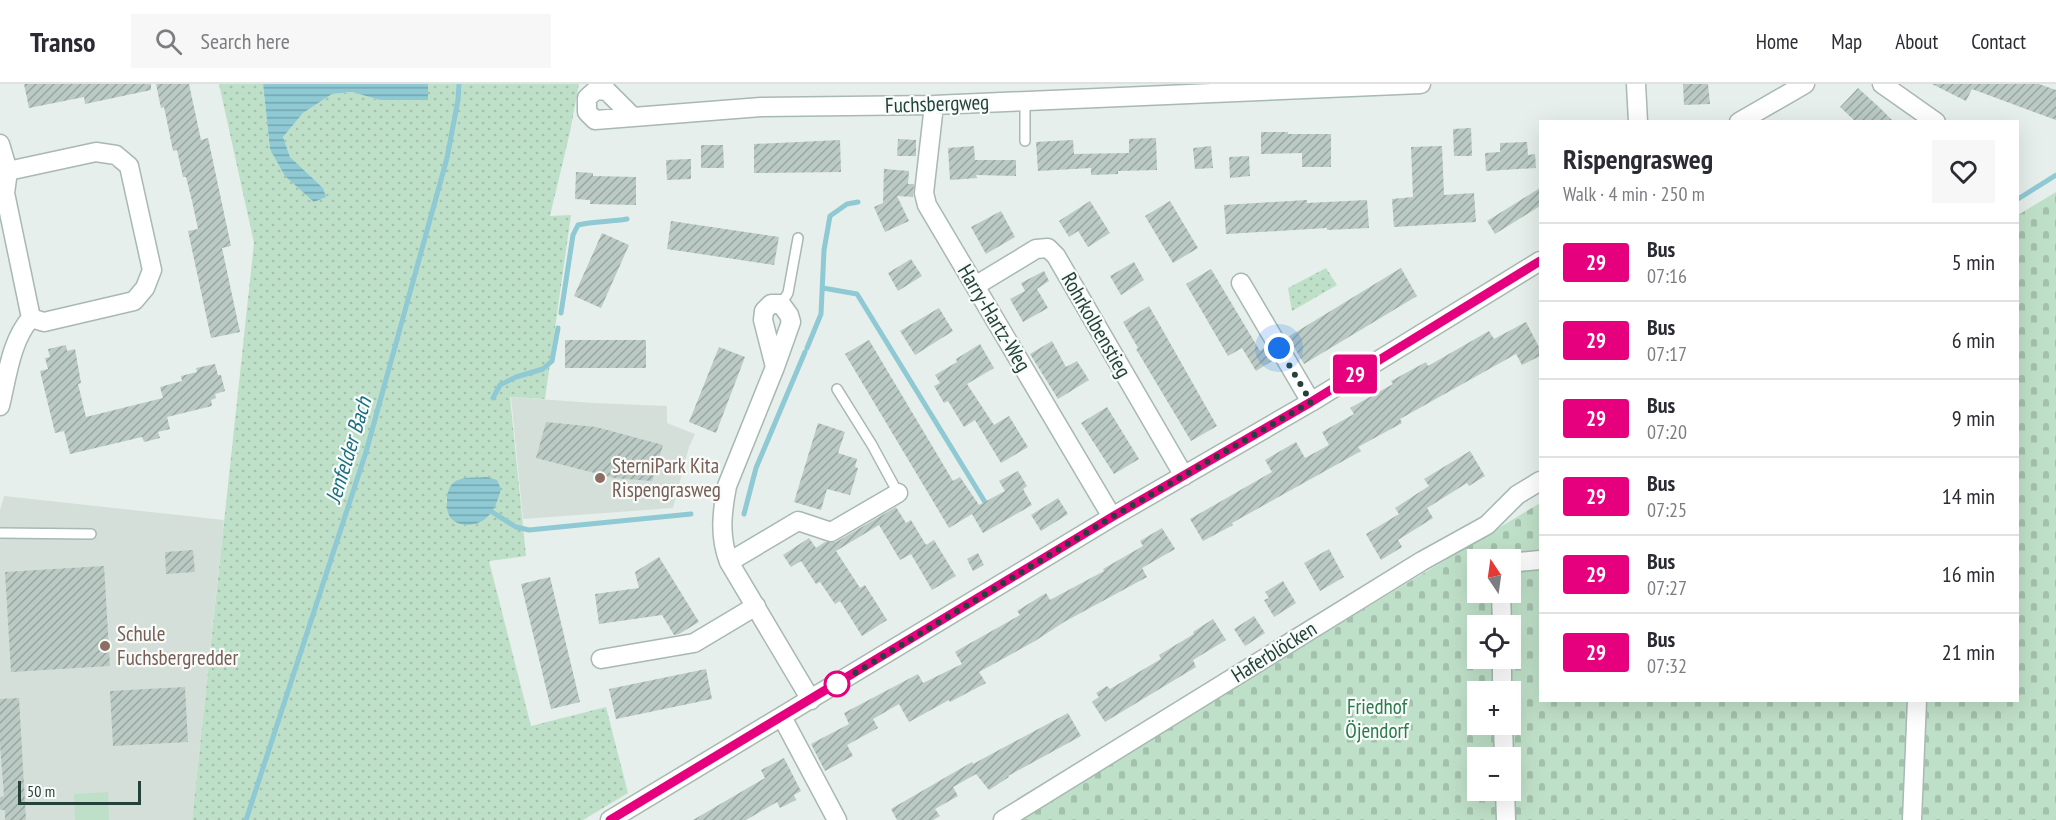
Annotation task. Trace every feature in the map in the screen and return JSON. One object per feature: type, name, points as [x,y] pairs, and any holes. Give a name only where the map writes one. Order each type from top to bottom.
[{"type":"street","name":"Fuchsbergweg","points":[[633,117],[761,107],[934,105],[1421,84]]},
{"type":"street","points":[[1636,84],[1638,120]]},
{"type":"street","points":[[1742,120],[1805,84]]},
{"type":"street","points":[[1882,84],[1933,120]]},
{"type":"street","name":"Harry-Hartz-Weg","points":[[934,105],[924,193],[927,205],[1112,517]]},
{"type":"street","points":[[0,144],[8,171],[5,193],[31,318]]},
{"type":"street","points":[[8,171],[96,152],[116,155],[129,166],[152,270],[145,288],[134,301],[44,322],[31,318]]},
{"type":"street","name":"Rohrkolbenstieg","points":[[975,286],[1036,249],[1048,248],[1056,256],[1184,476]]},
{"type":"street","points":[[610,820],[629,815],[782,717],[1112,517],[1311,402],[1539,262]]},
{"type":"street","points":[[1241,284],[1311,402]]},
{"type":"street","points":[[781,304],[791,322],[727,486],[722,523],[724,549],[729,562],[811,700]]},
{"type":"street","points":[[0,406],[23,327],[31,318]]},
{"type":"street","name":"Haferblöcken","points":[[1003,820],[1422,561],[1487,525],[1516,495],[1539,482]]},
{"type":"street","points":[[729,562],[798,521],[831,532],[898,493]]},
{"type":"street","points":[[1521,562],[1539,560]]},
{"type":"street","points":[[601,659],[694,643],[756,606]]},
{"type":"street","points":[[1912,820],[1917,702]]},
{"type":"street","points":[[782,717],[837,820]]},
{"type":"street","points":[[1505,801],[1506,820]]},
{"type":"lane","points":[[1025,101],[1025,141]]},
{"type":"lane","points":[[781,304],[788,292],[798,238]]},
{"type":"lane","points":[[837,389],[872,445],[898,493]]},
{"type":"lane","points":[[0,533],[92,534]]},
{"type":"shaded area","name":"SterniPark Kita Rispengrasweg","points":[[511,397],[667,406],[667,423],[695,434],[689,447],[673,508],[523,519]]},
{"type":"shaded area","name":"Schule Fuchsbergredder","points":[[4,496],[224,520],[192,820],[0,820],[0,510]]},
{"type":"green space","points":[[219,84],[263,84],[270,149],[323,188],[290,157],[283,137],[303,113],[332,94],[352,92],[380,100],[427,100],[428,84],[579,84],[550,216],[571,215],[545,399],[510,397],[526,556],[489,561],[531,726],[606,707],[628,793],[583,820],[192,820],[254,243]],"holes":[[[486,477],[446,503],[448,494],[455,483],[464,479]]]},
{"type":"green space","name":"Friedhof Öjendorf","points":[[2056,192],[2056,820],[1014,820],[1539,504],[1539,702],[2019,702],[2019,214]]},
{"type":"green space","points":[[1326,268],[1337,285],[1292,311],[1288,288]]},
{"type":"green space","points":[[108,792],[109,820],[75,820],[74,794]]},
{"type":"water","points":[[263,84],[428,84],[428,100],[380,100],[352,92],[332,94],[303,113],[283,137],[290,157],[323,188],[326,197],[314,202],[285,176],[270,149]]},
{"type":"water","points":[[486,477],[497,480],[501,489],[492,512],[477,523],[466,525],[456,522],[448,513],[447,494],[452,484],[464,478]]},
{"type":"building","points":[[24,84],[151,84],[151,90],[85,104],[84,97],[29,108]]},
{"type":"building","points":[[156,84],[189,84],[201,140],[208,138],[231,246],[222,248],[240,332],[211,338],[188,231],[198,229],[192,201],[186,177],[183,177],[177,150],[173,151],[164,107],[161,108]]},
{"type":"building","points":[[1683,84],[1708,84],[1710,104],[1684,105]]},
{"type":"building","points":[[1932,84],[2039,84],[2056,90],[2056,120],[1972,89],[1966,101]]},
{"type":"building","points":[[1858,88],[1892,120],[1854,120],[1840,107]]},
{"type":"building","points":[[1471,128],[1472,156],[1454,156],[1453,129]]},
{"type":"building","points":[[1261,132],[1331,134],[1331,167],[1302,167],[1302,153],[1261,154]]},
{"type":"building","points":[[1156,138],[1157,170],[1118,171],[1118,174],[1091,175],[1091,168],[1038,171],[1036,142],[1073,140],[1074,154],[1129,153],[1129,139]]},
{"type":"building","points":[[898,139],[916,140],[916,156],[897,156]]},
{"type":"building","points":[[840,140],[841,172],[754,173],[754,144]]},
{"type":"building","points":[[1527,142],[1528,155],[1535,154],[1536,168],[1486,171],[1485,153],[1500,152],[1500,143]]},
{"type":"building","points":[[701,145],[723,145],[724,168],[701,168]]},
{"type":"building","points":[[974,146],[975,160],[1016,160],[1016,176],[976,175],[977,178],[950,180],[948,148]]},
{"type":"building","points":[[1211,146],[1213,168],[1195,169],[1193,148]]},
{"type":"building","points":[[1442,146],[1444,195],[1474,193],[1476,222],[1394,227],[1392,199],[1413,197],[1411,147]]},
{"type":"building","points":[[1249,156],[1250,176],[1230,178],[1229,157]]},
{"type":"building","points":[[691,159],[691,179],[667,180],[666,160]]},
{"type":"building","points":[[884,168],[909,171],[908,184],[914,184],[913,197],[897,196],[909,221],[885,232],[874,207],[883,203]]},
{"type":"building","points":[[576,172],[593,173],[593,176],[636,177],[636,205],[590,204],[590,200],[575,199]]},
{"type":"building","points":[[1539,189],[1539,207],[1495,234],[1487,221]]},
{"type":"building","points":[[1307,200],[1307,203],[1367,200],[1369,228],[1226,234],[1224,205]]},
{"type":"building","points":[[1090,201],[1110,233],[1088,247],[1078,231],[1069,237],[1059,221]]},
{"type":"building","points":[[1170,201],[1198,248],[1173,263],[1145,216]]},
{"type":"building","points":[[1001,211],[1015,237],[986,254],[971,227]]},
{"type":"building","points":[[671,221],[779,237],[774,265],[667,249]]},
{"type":"building","points":[[602,233],[629,245],[601,308],[574,296]]},
{"type":"building","points":[[911,259],[922,276],[898,291],[888,273]]},
{"type":"building","points":[[1134,262],[1144,280],[1121,295],[1110,276]]},
{"type":"building","points":[[1401,268],[1417,296],[1304,364],[1288,337]]},
{"type":"building","points":[[1211,269],[1260,351],[1264,348],[1272,361],[1256,371],[1242,348],[1228,356],[1186,284]]},
{"type":"building","points":[[1044,271],[1049,281],[1037,289],[1048,308],[1023,322],[1010,299],[1025,291],[1021,283]]},
{"type":"building","points":[[1149,306],[1217,426],[1191,441],[1136,349],[1138,348],[1123,322]]},
{"type":"building","points":[[939,308],[953,331],[915,355],[900,331]]},
{"type":"building","points":[[1526,322],[1539,347],[1539,356],[1522,365],[1516,354],[1400,419],[1402,423],[1358,447],[1361,451],[1203,541],[1190,519],[1272,472],[1265,460],[1296,442],[1305,458],[1329,445],[1322,432],[1354,414],[1350,408],[1393,384],[1391,381],[1426,362],[1428,366],[1489,331],[1494,339]]},
{"type":"building","points":[[565,340],[646,340],[646,368],[565,368]]},
{"type":"building","points":[[869,340],[953,481],[960,477],[979,505],[1005,491],[999,481],[1018,471],[1027,486],[1023,489],[1032,505],[983,533],[972,514],[949,528],[845,354]]},
{"type":"building","points":[[1052,341],[1066,367],[1077,361],[1089,380],[1058,399],[1030,354]]},
{"type":"building","points":[[980,344],[994,368],[967,384],[994,425],[1009,416],[1028,447],[1001,463],[975,420],[964,427],[948,401],[944,403],[934,386],[940,383],[935,375]]},
{"type":"building","points":[[66,345],[67,351],[75,349],[81,383],[78,384],[86,417],[163,398],[160,387],[182,381],[181,376],[197,372],[196,368],[215,364],[218,375],[221,375],[225,391],[215,394],[216,398],[211,400],[212,406],[167,417],[170,429],[158,432],[160,438],[144,442],[142,437],[70,454],[64,431],[55,433],[40,371],[48,369],[45,358],[50,357],[48,349]]},
{"type":"building","points":[[719,347],[745,357],[716,433],[689,422]]},
{"type":"building","points":[[1107,407],[1139,459],[1114,474],[1081,423]]},
{"type":"building","points":[[546,422],[596,427],[663,445],[652,481],[614,478],[536,458]]},
{"type":"building","points":[[818,423],[845,432],[838,453],[857,459],[855,467],[858,468],[850,495],[827,489],[821,510],[794,502]]},
{"type":"building","points":[[1470,451],[1485,476],[1469,486],[1467,483],[1427,508],[1433,518],[1398,540],[1402,547],[1381,560],[1366,534],[1399,514],[1395,508],[1429,486],[1424,479]]},
{"type":"building","points":[[1058,498],[1068,514],[1041,531],[1031,515]]},
{"type":"building","points":[[896,507],[906,523],[911,520],[926,545],[934,540],[956,576],[932,590],[911,554],[900,560],[879,525],[836,551],[860,588],[865,585],[887,620],[862,636],[840,601],[835,604],[820,582],[816,584],[801,561],[791,567],[783,555],[809,538],[816,548],[825,542],[836,542]]},
{"type":"building","points":[[1162,528],[1175,549],[1142,568],[1147,577],[979,672],[986,683],[950,702],[949,700],[909,722],[899,704],[873,719],[878,728],[847,745],[853,756],[825,771],[811,744],[849,724],[844,713],[918,674],[923,683],[962,664],[955,652],[1020,615],[1017,611],[1046,593],[1050,600],[1104,571],[1103,569],[1143,546],[1140,541]]},
{"type":"building","points":[[1329,549],[1344,577],[1320,591],[1304,563]]},
{"type":"building","points":[[193,550],[195,572],[166,574],[165,552]]},
{"type":"building","points":[[978,553],[984,565],[973,571],[967,559]]},
{"type":"building","points":[[659,557],[699,622],[674,635],[662,615],[599,624],[595,594],[639,588],[635,572]]},
{"type":"building","points":[[104,566],[110,666],[11,672],[5,572]]},
{"type":"building","points":[[550,577],[580,702],[551,709],[521,584]]},
{"type":"building","points":[[1283,581],[1296,603],[1274,617],[1264,600],[1269,598],[1265,592]]},
{"type":"building","points":[[1254,616],[1265,633],[1245,646],[1234,629]]},
{"type":"building","points":[[1213,619],[1226,640],[1193,660],[1196,667],[1105,722],[1092,702],[1099,697],[1096,693],[1107,686],[1110,689],[1161,659],[1159,655],[1194,634],[1193,632]]},
{"type":"building","points":[[706,669],[712,699],[616,719],[609,689]]},
{"type":"building","points":[[185,687],[188,742],[113,746],[110,691]]},
{"type":"building","points":[[19,698],[26,820],[5,820],[5,810],[0,810],[0,797],[4,796],[0,744],[0,699]]},
{"type":"building","points":[[1068,713],[1081,736],[1008,776],[989,790],[976,774],[953,787],[958,796],[935,809],[940,816],[933,820],[897,820],[891,809],[972,762],[973,764]]},
{"type":"building","points":[[784,758],[801,791],[794,795],[796,800],[780,808],[777,802],[746,820],[693,820],[765,778],[761,770]]},
{"type":"waterway","name":"Jenfelder Bach","points":[[246,820],[366,452],[447,158],[459,84]]},
{"type":"waterway","points":[[2019,198],[2056,175]]},
{"type":"waterway","points":[[807,348],[821,314],[824,250],[830,216],[847,204],[858,202]]},
{"type":"waterway","points":[[561,313],[573,235],[578,225],[627,219]]},
{"type":"waterway","points":[[823,288],[857,294],[988,507]]},
{"type":"waterway","points":[[493,398],[500,385],[516,377],[543,369],[552,361],[558,328]]},
{"type":"waterway","points":[[744,514],[756,468],[805,352]]},
{"type":"waterway","points":[[492,512],[516,527],[529,530],[691,514]]},
{"type":"bus line","name":"29","points":[[610,820],[1112,517],[1311,402],[1539,262]]},
{"type":"place","name":"SterniPark Kita Rispengrasweg","points":[[600,478]]},
{"type":"place","name":"Schule Fuchsbergredder","points":[[105,646]]},
{"type":"route","points":[[837,684],[1112,517],[1311,402],[1279,348]]}]
